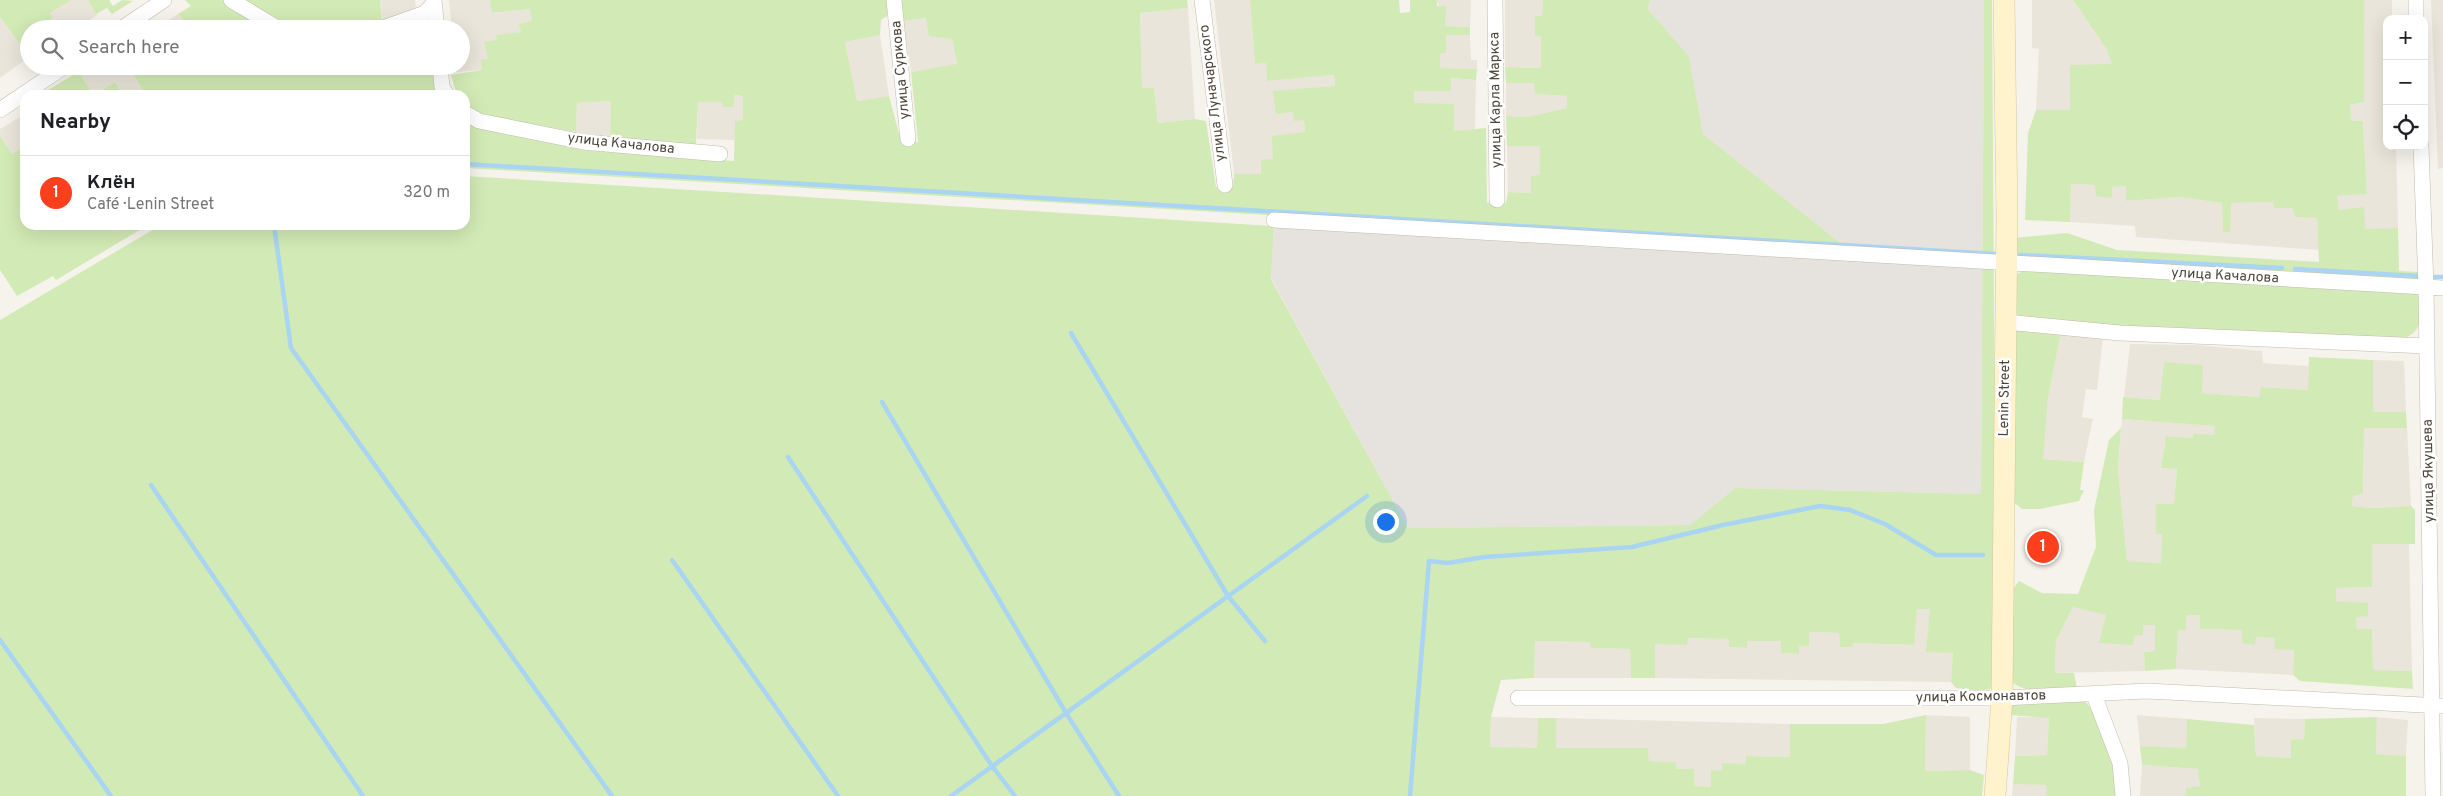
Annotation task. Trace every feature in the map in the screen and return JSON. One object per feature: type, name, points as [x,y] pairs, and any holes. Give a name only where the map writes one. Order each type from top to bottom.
[{"type":"street","points":[[134,20],[164,0]]},
{"type":"street","points":[[232,0],[264,20]]},
{"type":"street","name":"улица Суркова","points":[[894,0],[908,139]]},
{"type":"street","name":"улица Луначарского","points":[[1202,0],[1225,185]]},
{"type":"street","name":"улица Карла Маркса","points":[[1495,0],[1497,200]]},
{"type":"street","name":"Lenin Street","points":[[1995,796],[2002,698],[2006,322],[2004,0]]},
{"type":"street","points":[[2416,0],[2416,15]]},
{"type":"street","points":[[405,20],[425,13],[434,2]]},
{"type":"street","points":[[434,2],[436,20]]},
{"type":"street","points":[[30,90],[52,75]]},
{"type":"street","points":[[441,75],[444,90]]},
{"type":"street","points":[[0,110],[20,96]]},
{"type":"street","name":"улица Качалова","points":[[470,116],[479,121],[583,142],[720,154]]},
{"type":"street","name":"улица Якушева","points":[[2421,150],[2438,705],[2433,796]]},
{"type":"street","name":"улица Качалова","points":[[1274,220],[2443,288]]},
{"type":"street","points":[[2006,322],[2120,333],[2427,346]]},
{"type":"street","name":"улица Космонавтов","points":[[1518,698],[2002,698],[2147,691],[2438,705]]},
{"type":"street","points":[[2094,695],[2120,763],[2123,796]]},
{"type":"shaded area","points":[[72,0],[88,0],[97,15],[90,20],[50,20],[53,18],[50,13]]},
{"type":"shaded area","points":[[380,0],[415,0],[416,10],[383,20]]},
{"type":"shaded area","points":[[449,0],[490,0],[493,13],[531,9],[532,22],[521,32],[497,35],[497,40],[482,70],[470,71],[470,20],[451,20]]},
{"type":"shaded area","points":[[1214,0],[1250,0],[1255,64],[1266,63],[1267,81],[1334,75],[1335,86],[1293,112],[1304,119],[1305,132],[1273,159],[1261,174],[1234,174]]},
{"type":"shaded area","points":[[1437,0],[1471,0],[1470,27],[1445,26]]},
{"type":"shaded area","points":[[1505,0],[1543,0],[1542,16],[1536,16],[1541,36],[1541,68],[1505,67]]},
{"type":"shaded area","points":[[1650,0],[1984,0],[1981,494],[1735,488],[1690,525],[1408,528],[1271,278],[1274,226],[1848,249],[1703,134],[1689,56],[1648,9]]},
{"type":"shaded area","points":[[2032,0],[2073,0],[2106,48],[2112,64],[2070,110],[2036,110],[2039,49],[2032,48]]},
{"type":"shaded area","points":[[2364,0],[2392,0],[2392,15],[2383,15],[2383,150],[2396,150],[2398,228],[2365,230],[2339,210],[2337,196],[2367,194],[2363,121],[2351,121],[2350,105],[2364,102]]},
{"type":"shaded area","points":[[2431,0],[2443,0],[2443,168],[2438,169]]},
{"type":"shaded area","points":[[1188,8],[1195,119],[1158,123],[1154,88],[1142,88],[1140,13]]},
{"type":"shaded area","points":[[178,14],[183,20],[168,20]]},
{"type":"shaded area","points":[[0,17],[20,45],[20,64],[0,78]]},
{"type":"shaded area","points":[[926,18],[952,39],[957,65],[911,72],[903,21]]},
{"type":"shaded area","points":[[880,35],[889,96],[857,101],[845,42]]},
{"type":"shaded area","points":[[1446,35],[1470,35],[1471,60],[1477,60],[1477,69],[1440,68],[1440,54],[1446,53]]},
{"type":"shaded area","points":[[80,75],[134,75],[142,90],[120,90],[115,82],[102,90],[91,90]]},
{"type":"shaded area","points":[[1451,78],[1476,80],[1475,129],[1454,131],[1414,103],[1414,91],[1451,91]]},
{"type":"shaded area","points":[[1506,83],[1535,83],[1535,94],[1568,96],[1567,108],[1527,117],[1506,116]]},
{"type":"shaded area","points":[[734,95],[743,96],[743,121],[735,121],[735,140],[697,139],[698,102],[722,102],[733,107]]},
{"type":"shaded area","points":[[611,101],[610,137],[594,137],[576,132],[577,103]]},
{"type":"shaded area","points":[[20,117],[20,149],[12,154],[0,136],[0,129]]},
{"type":"shaded area","points":[[1507,146],[1540,146],[1540,176],[1531,193],[1508,192]]},
{"type":"shaded area","points":[[2071,184],[2095,185],[2112,197],[2112,187],[2126,186],[2126,201],[2179,197],[2222,203],[2223,231],[2230,231],[2230,203],[2273,202],[2275,208],[2292,208],[2295,217],[2317,218],[2319,250],[2136,237],[2135,226],[2070,222]]},
{"type":"shaded area","points":[[2061,332],[2103,337],[2097,390],[2086,389],[2082,417],[2093,419],[2084,462],[2042,459],[2048,398]]},
{"type":"shaded area","points":[[2130,344],[2196,345],[2262,351],[2263,363],[2309,366],[2308,390],[2261,387],[2260,397],[2202,393],[2164,363],[2161,400],[2124,397]]},
{"type":"shaded area","points":[[2373,360],[2404,361],[2406,412],[2373,412]]},
{"type":"shaded area","points":[[2122,419],[2216,426],[2214,435],[2194,433],[2193,438],[2166,436],[2161,468],[2177,469],[2174,505],[2157,504],[2156,534],[2162,533],[2161,563],[2127,561],[2118,469]]},
{"type":"shaded area","points":[[2364,428],[2407,428],[2411,506],[2371,508],[2352,506],[2353,496],[2363,494]]},
{"type":"shaded area","points":[[2372,544],[2409,544],[2412,671],[2373,670],[2372,630],[2357,629],[2356,616],[2367,616],[2336,602],[2336,588],[2372,587]]},
{"type":"shaded area","points":[[2073,607],[2107,614],[2100,643],[2134,636],[2143,625],[2155,625],[2155,651],[2144,652],[2145,671],[2055,673],[2056,641]]},
{"type":"shaded area","points":[[1917,609],[1930,609],[1953,653],[1951,682],[1655,678],[1655,644],[1687,644],[1687,638],[1729,639],[1729,647],[1746,648],[1747,641],[1781,641],[1782,653],[1799,654],[1799,646],[1808,632],[1839,633],[1840,647],[1853,643],[1913,645]]},
{"type":"shaded area","points":[[2186,615],[2201,615],[2201,629],[2242,630],[2242,643],[2256,637],[2275,638],[2294,650],[2293,675],[2176,669],[2178,630]]},
{"type":"shaded area","points":[[1535,641],[1591,642],[1591,648],[1630,649],[1631,678],[1534,678]]},
{"type":"shaded area","points":[[1926,715],[1970,717],[1970,770],[1925,771]]},
{"type":"shaded area","points":[[2137,715],[2187,719],[2186,749],[2140,746]]},
{"type":"shaded area","points":[[1491,717],[1538,718],[1537,748],[1490,748]]},
{"type":"shaded area","points":[[2017,717],[2049,717],[2047,755],[2015,756]]},
{"type":"shaded area","points":[[2377,717],[2408,720],[2406,756],[2376,754]]},
{"type":"shaded area","points":[[1556,718],[1790,724],[1790,757],[1746,756],[1746,764],[1722,771],[1711,787],[1694,786],[1675,769],[1675,762],[1649,761],[1648,748],[1555,748]]},
{"type":"shaded area","points":[[2254,718],[2305,719],[2304,740],[2291,758],[2256,756]]},
{"type":"shaded area","points":[[2142,765],[2199,769],[2200,786],[2186,788],[2185,796],[2140,796]]},
{"type":"shaded area","points":[[2013,784],[2047,785],[2047,796],[2012,796]]},
{"type":"green space","points":[[0,0],[72,0],[50,13],[53,18],[50,20],[20,20],[20,45],[0,17]]},
{"type":"green space","points":[[88,0],[109,0],[113,6],[122,0],[133,1],[112,14],[107,8],[96,14]]},
{"type":"green space","points":[[185,0],[380,0],[382,20],[183,20],[178,14],[191,6]]},
{"type":"green space","points":[[490,0],[887,0],[887,16],[881,20],[880,35],[845,42],[857,101],[889,96],[902,145],[918,142],[911,72],[957,64],[952,39],[929,36],[926,18],[903,21],[901,0],[1187,0],[1188,8],[1140,13],[1142,88],[1154,88],[1158,123],[1195,119],[1206,121],[1216,187],[1233,188],[1234,174],[1261,174],[1261,160],[1273,159],[1272,136],[1305,132],[1304,120],[1294,121],[1293,112],[1276,114],[1273,91],[1335,86],[1334,75],[1267,81],[1266,63],[1255,64],[1250,0],[1399,0],[1400,13],[1410,12],[1410,0],[1437,0],[1437,6],[1446,6],[1445,26],[1470,27],[1470,35],[1446,35],[1446,53],[1440,54],[1440,68],[1477,69],[1476,80],[1451,78],[1451,91],[1414,91],[1414,103],[1454,104],[1454,131],[1486,128],[1487,203],[1506,203],[1508,192],[1531,193],[1531,176],[1540,175],[1540,146],[1507,146],[1506,116],[1527,117],[1567,108],[1567,96],[1535,94],[1534,83],[1506,83],[1505,67],[1541,68],[1541,36],[1535,35],[1535,16],[1542,16],[1543,0],[1650,0],[1648,9],[1689,56],[1703,134],[1848,249],[470,168],[470,122],[581,150],[734,161],[735,121],[743,120],[743,96],[734,95],[734,107],[723,107],[722,102],[698,102],[696,145],[610,137],[611,101],[577,103],[576,132],[481,115],[470,107],[470,90],[456,90],[451,75],[470,75],[470,72],[482,70],[481,60],[488,59],[484,42],[497,40],[496,35],[521,32],[519,24],[532,21],[530,9],[492,13]]},
{"type":"green space","points":[[1984,0],[1992,0],[1995,463],[1994,681],[1990,689],[1977,691],[1956,688],[1951,682],[1953,653],[1926,652],[1930,609],[1917,609],[1914,645],[1853,643],[1852,647],[1840,647],[1839,633],[1809,632],[1809,646],[1799,646],[1799,654],[1781,653],[1781,641],[1747,641],[1747,648],[1729,647],[1729,639],[1688,638],[1687,645],[1655,644],[1655,678],[1631,678],[1630,649],[1591,648],[1590,642],[1535,641],[1534,678],[1501,680],[1491,717],[1490,747],[1537,748],[1538,718],[1556,718],[1556,748],[1648,748],[1649,761],[1676,762],[1676,769],[1694,769],[1694,786],[1711,787],[1711,770],[1722,771],[1722,763],[1746,764],[1746,756],[1790,757],[1790,724],[1883,724],[1926,715],[1925,771],[1970,770],[1984,775],[1982,796],[0,796],[0,320],[153,230],[470,230],[470,176],[1274,226],[1271,279],[1408,528],[1690,525],[1735,488],[1981,494]]},
{"type":"green space","points":[[2073,0],[2364,0],[2364,102],[2350,105],[2351,121],[2363,121],[2367,194],[2337,196],[2339,210],[2364,207],[2365,229],[2398,228],[2399,271],[2419,272],[2419,282],[2013,260],[2013,238],[2067,233],[2117,250],[2319,262],[2317,218],[2295,217],[2292,208],[2274,208],[2273,202],[2231,203],[2230,232],[2223,232],[2222,203],[2179,197],[2126,201],[2126,186],[2112,187],[2112,198],[2096,196],[2095,185],[2071,184],[2070,222],[2025,220],[2028,133],[2036,110],[2070,110],[2070,65],[2112,64],[2106,48]]},
{"type":"green space","points":[[73,75],[80,75],[91,90],[48,90]]},
{"type":"green space","points":[[134,75],[438,75],[440,90],[142,90]]},
{"type":"green space","points":[[115,82],[120,90],[102,90]]},
{"type":"green space","points":[[0,136],[12,154],[20,149],[20,230],[140,230],[56,280],[53,276],[17,296],[0,270]]},
{"type":"green space","points":[[2024,270],[2414,291],[2421,300],[2420,320],[2417,329],[2401,340],[2121,326],[2016,316],[2016,275]]},
{"type":"green space","points":[[2012,328],[2061,332],[2048,398],[2043,459],[2084,462],[2080,490],[2084,490],[2079,501],[2040,509],[2022,509],[2010,499]]},
{"type":"green space","points":[[2309,357],[2373,360],[2373,412],[2406,412],[2407,428],[2364,428],[2363,494],[2353,496],[2352,506],[2371,508],[2411,506],[2415,510],[2415,544],[2372,544],[2372,587],[2336,588],[2336,601],[2368,603],[2368,616],[2356,617],[2357,629],[2372,629],[2373,670],[2412,671],[2413,689],[2300,681],[2293,675],[2294,650],[2274,649],[2275,638],[2256,637],[2255,645],[2242,643],[2242,630],[2200,629],[2200,615],[2186,615],[2186,630],[2178,630],[2176,669],[2145,671],[2144,652],[2155,651],[2155,625],[2143,625],[2143,635],[2134,636],[2133,645],[2099,643],[2106,615],[2073,607],[2056,641],[2055,673],[2074,673],[2077,688],[2034,690],[2026,689],[2012,682],[2010,593],[2019,581],[2042,593],[2078,594],[2096,547],[2094,510],[2109,440],[2121,428],[2118,469],[2127,561],[2161,563],[2162,534],[2156,534],[2156,504],[2174,504],[2177,469],[2161,468],[2166,436],[2193,438],[2193,433],[2214,435],[2215,426],[2122,419],[2123,397],[2160,400],[2164,362],[2203,365],[2202,393],[2259,397],[2261,387],[2308,390]]},
{"type":"green space","points":[[2085,701],[2099,719],[2115,766],[2117,796],[2047,796],[2046,785],[2013,784],[2015,756],[2047,755],[2049,718],[2010,715],[2009,703]]},
{"type":"green space","points":[[2377,717],[2376,754],[2406,756],[2406,796],[2185,796],[2186,788],[2200,786],[2198,769],[2142,765],[2140,746],[2186,748],[2187,719],[2254,725],[2256,756],[2291,758],[2291,740],[2304,739],[2305,719]]},
{"type":"waterway","points":[[470,164],[1995,254]]},
{"type":"waterway","points":[[275,230],[291,348],[612,796]]},
{"type":"waterway","points":[[2020,255],[2282,268]]},
{"type":"waterway","points":[[2295,269],[2417,276]]},
{"type":"waterway","points":[[2435,277],[2443,277]]},
{"type":"waterway","points":[[1071,333],[1228,596],[1265,641]]},
{"type":"waterway","points":[[882,402],[1066,713],[1119,796]]},
{"type":"waterway","points":[[788,457],[992,766],[1015,796]]},
{"type":"waterway","points":[[151,485],[363,796]]},
{"type":"waterway","points":[[951,796],[1367,496]]},
{"type":"waterway","points":[[1410,796],[1429,561],[1448,563],[1484,557],[1632,547],[1723,525],[1820,506],[1850,510],[1885,524],[1936,555],[1983,555]]},
{"type":"waterway","points":[[672,560],[838,796]]},
{"type":"waterway","points":[[0,640],[111,796]]},
{"type":"place","name":"Клён","points":[[2043,547]]}]
